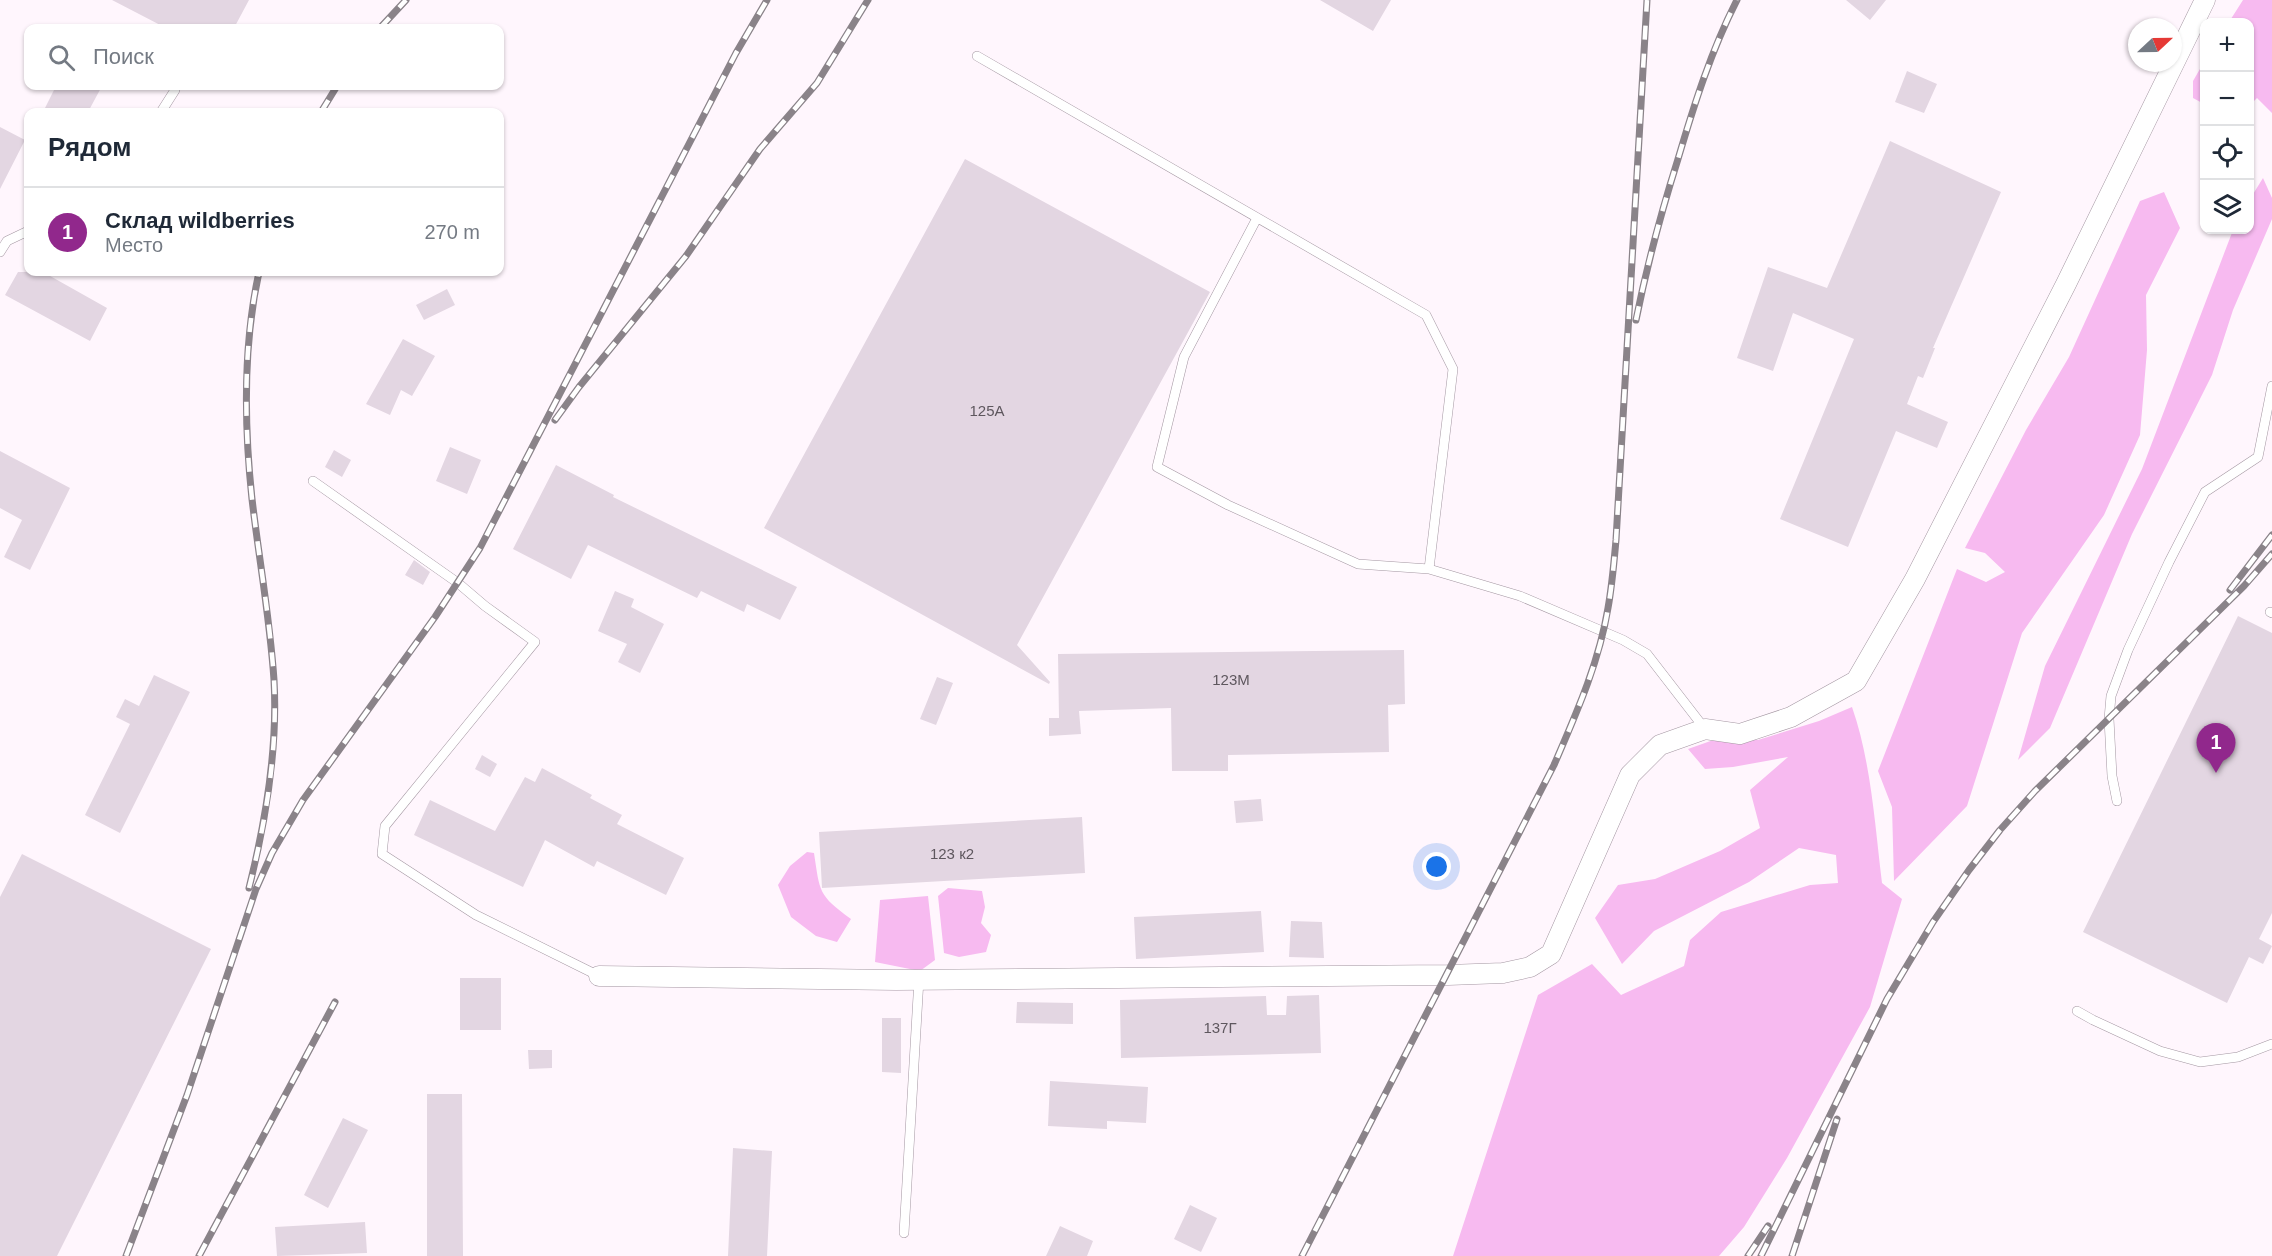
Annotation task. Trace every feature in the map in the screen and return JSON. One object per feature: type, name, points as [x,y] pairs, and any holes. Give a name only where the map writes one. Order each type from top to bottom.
[{"type":"street","points":[[599,976],[919,979],[1448,975],[1503,973],[1530,967],[1551,954],[1630,775],[1660,745],[1705,729],[1740,734],[1791,717],[1856,681],[1915,579],[2066,284],[2205,0]]},
{"type":"lane","points":[[977,56],[1426,315],[1453,369],[1429,568]]},
{"type":"lane","points":[[164,108],[175,90]]},
{"type":"lane","points":[[1257,218],[1184,357],[1157,467],[1228,505],[1358,564],[1429,568],[1520,596],[1637,647],[1657,665],[1705,729]]},
{"type":"lane","points":[[0,252],[7,241],[24,233]]},
{"type":"lane","points":[[2116,801],[2112,776],[2109,719],[2114,687],[2142,621],[2205,492],[2258,457],[2272,386]]},
{"type":"lane","points":[[313,481],[458,583],[485,606],[535,642],[385,826],[382,854],[476,915],[599,976]]},
{"type":"lane","points":[[904,1233],[919,979]]},
{"type":"lane","points":[[2077,1011],[2160,1051],[2200,1062],[2238,1057],[2272,1044]]},
{"type":"shaded area","points":[[2243,0],[2272,0],[2272,113],[2257,98],[2254,101],[2254,18],[2232,18]]},
{"type":"shaded area","points":[[2200,69],[2200,102],[2193,98],[2193,81]]},
{"type":"shaded area","points":[[2263,178],[2272,198],[2272,219],[2233,310],[2212,375],[2132,534],[2050,728],[2018,760],[2045,666],[2142,469],[2231,234],[2254,234],[2254,193]]},
{"type":"shaded area","points":[[2164,192],[2180,228],[2146,295],[2147,350],[2140,435],[2104,515],[2022,633],[1967,806],[1894,881],[1892,807],[1878,771],[1957,569],[1986,582],[2005,572],[1985,553],[1965,548],[2026,430],[2069,357],[2140,201]]},
{"type":"shaded area","points":[[1852,707],[1868,771],[1882,883],[1902,899],[1870,1007],[1787,1158],[1744,1227],[1719,1256],[1453,1256],[1538,995],[1592,964],[1621,995],[1684,966],[1690,940],[1721,912],[1810,885],[1838,883],[1836,855],[1799,848],[1749,882],[1654,931],[1622,964],[1595,918],[1618,885],[1655,879],[1720,851],[1760,828],[1750,790],[1788,757],[1733,767],[1705,769],[1688,749],[1719,738],[1758,740],[1819,721]]},
{"type":"shaded area","points":[[807,852],[814,853],[822,892],[832,904],[851,919],[837,942],[816,936],[791,917],[778,885],[790,866]]},
{"type":"shaded area","points":[[948,888],[982,891],[985,907],[981,923],[991,935],[986,952],[959,957],[944,953],[938,896]]},
{"type":"shaded area","points":[[928,896],[935,960],[920,971],[875,962],[880,900]]},
{"type":"building","points":[[112,0],[249,0],[236,24],[158,24]]},
{"type":"building","points":[[1320,0],[1391,0],[1373,31]]},
{"type":"building","points":[[1846,0],[1886,0],[1870,20]]},
{"type":"building","points":[[1907,71],[1937,84],[1924,113],[1895,102]]},
{"type":"building","points":[[54,90],[100,90],[90,108],[45,108]]},
{"type":"building","points":[[0,127],[24,139],[24,142],[0,189]]},
{"type":"building","points":[[1890,141],[2001,192],[1933,348],[1935,348],[1923,378],[1918,376],[1907,404],[1948,422],[1937,448],[1896,431],[1848,547],[1780,519],[1854,339],[1793,313],[1773,371],[1737,358],[1768,267],[1827,288]]},
{"type":"building","points":[[965,159],[1210,292],[1017,645],[1050,682],[1049,684],[764,528]]},
{"type":"building","points":[[18,272],[24,272],[24,276],[50,276],[107,308],[90,341],[5,295]]},
{"type":"building","points":[[447,289],[455,305],[424,320],[416,305]]},
{"type":"building","points":[[403,339],[435,356],[412,396],[401,390],[390,415],[366,404]]},
{"type":"building","points":[[450,447],[481,460],[467,494],[436,481]]},
{"type":"building","points":[[334,450],[351,460],[342,477],[325,467]]},
{"type":"building","points":[[0,451],[70,488],[30,570],[4,557],[22,520],[0,508]]},
{"type":"building","points":[[556,465],[614,495],[613,497],[797,587],[780,620],[747,604],[744,612],[701,591],[697,598],[588,545],[571,579],[513,549]]},
{"type":"building","points":[[414,560],[430,572],[423,585],[405,575]]},
{"type":"building","points":[[615,591],[634,599],[631,607],[664,624],[640,673],[618,662],[627,644],[598,631]]},
{"type":"building","points":[[2238,616],[2272,633],[2272,913],[2259,939],[2272,946],[2263,964],[2249,957],[2227,1003],[2083,932]]},
{"type":"building","points":[[1404,650],[1405,704],[1388,705],[1389,752],[1228,755],[1228,771],[1172,771],[1171,708],[1079,711],[1081,734],[1049,736],[1049,718],[1059,718],[1058,654]]},
{"type":"building","points":[[154,675],[190,692],[120,833],[85,815],[130,724],[116,717],[125,699],[139,706]]},
{"type":"building","points":[[937,677],[953,683],[936,725],[920,719]]},
{"type":"building","points":[[482,755],[497,764],[490,777],[475,769]]},
{"type":"building","points":[[542,768],[592,795],[590,798],[622,815],[617,824],[684,858],[666,895],[597,861],[594,867],[545,840],[523,887],[414,835],[430,800],[495,831],[525,777],[535,782]]},
{"type":"building","points":[[1261,799],[1263,821],[1236,823],[1234,801]]},
{"type":"building","points":[[1082,817],[1085,873],[822,888],[819,832]]},
{"type":"building","points":[[22,854],[211,949],[57,1256],[0,1256],[0,897]]},
{"type":"building","points":[[1261,911],[1264,952],[1136,959],[1134,917]]},
{"type":"building","points":[[1291,921],[1322,922],[1324,958],[1289,957]]},
{"type":"building","points":[[460,978],[501,978],[501,1030],[460,1030]]},
{"type":"building","points":[[1319,995],[1321,1053],[1121,1058],[1120,1000],[1266,996],[1267,1015],[1286,1015],[1287,996]]},
{"type":"building","points":[[1017,1002],[1073,1003],[1073,1024],[1016,1023]]},
{"type":"building","points":[[882,1018],[901,1018],[901,1073],[882,1072]]},
{"type":"building","points":[[528,1050],[552,1050],[552,1068],[529,1069]]},
{"type":"building","points":[[1050,1081],[1148,1087],[1146,1123],[1107,1121],[1107,1129],[1048,1126]]},
{"type":"building","points":[[427,1094],[462,1094],[463,1256],[427,1256]]},
{"type":"building","points":[[343,1118],[368,1130],[328,1208],[304,1195]]},
{"type":"building","points":[[733,1148],[772,1151],[767,1256],[728,1256]]},
{"type":"building","points":[[1190,1205],[1217,1218],[1201,1252],[1174,1239]]},
{"type":"building","points":[[365,1222],[367,1253],[277,1256],[275,1227]]},
{"type":"building","points":[[1060,1226],[1093,1241],[1087,1256],[1046,1256]]},
{"type":"railway","points":[[384,24],[406,0]]},
{"type":"railway","points":[[126,1256],[187,1095],[256,889],[272,853],[303,800],[435,617],[480,548],[736,53],[767,0]]},
{"type":"railway","points":[[555,420],[579,387],[686,256],[760,149],[817,83],[868,0]]},
{"type":"railway","points":[[1302,1256],[1554,765],[1586,688],[1599,649],[1609,600],[1616,540],[1647,0]]},
{"type":"railway","points":[[1636,320],[1655,239],[1690,119],[1711,58],[1737,0]]},
{"type":"railway","points":[[323,108],[335,90]]},
{"type":"railway","points":[[249,888],[261,837],[269,785],[275,706],[270,634],[252,499],[247,442],[246,385],[250,328],[258,276]]},
{"type":"railway","points":[[2230,590],[2272,535]]},
{"type":"railway","points":[[1761,1256],[1887,999],[1933,922],[1969,870],[2000,830],[2035,791],[2244,586],[2272,554]]},
{"type":"railway","points":[[199,1256],[335,1002]]},
{"type":"railway","points":[[1792,1256],[1837,1119]]},
{"type":"railway","points":[[1748,1256],[1768,1226]]},
{"type":"place","name":"Склад wildberries","points":[[2216,773]]}]
